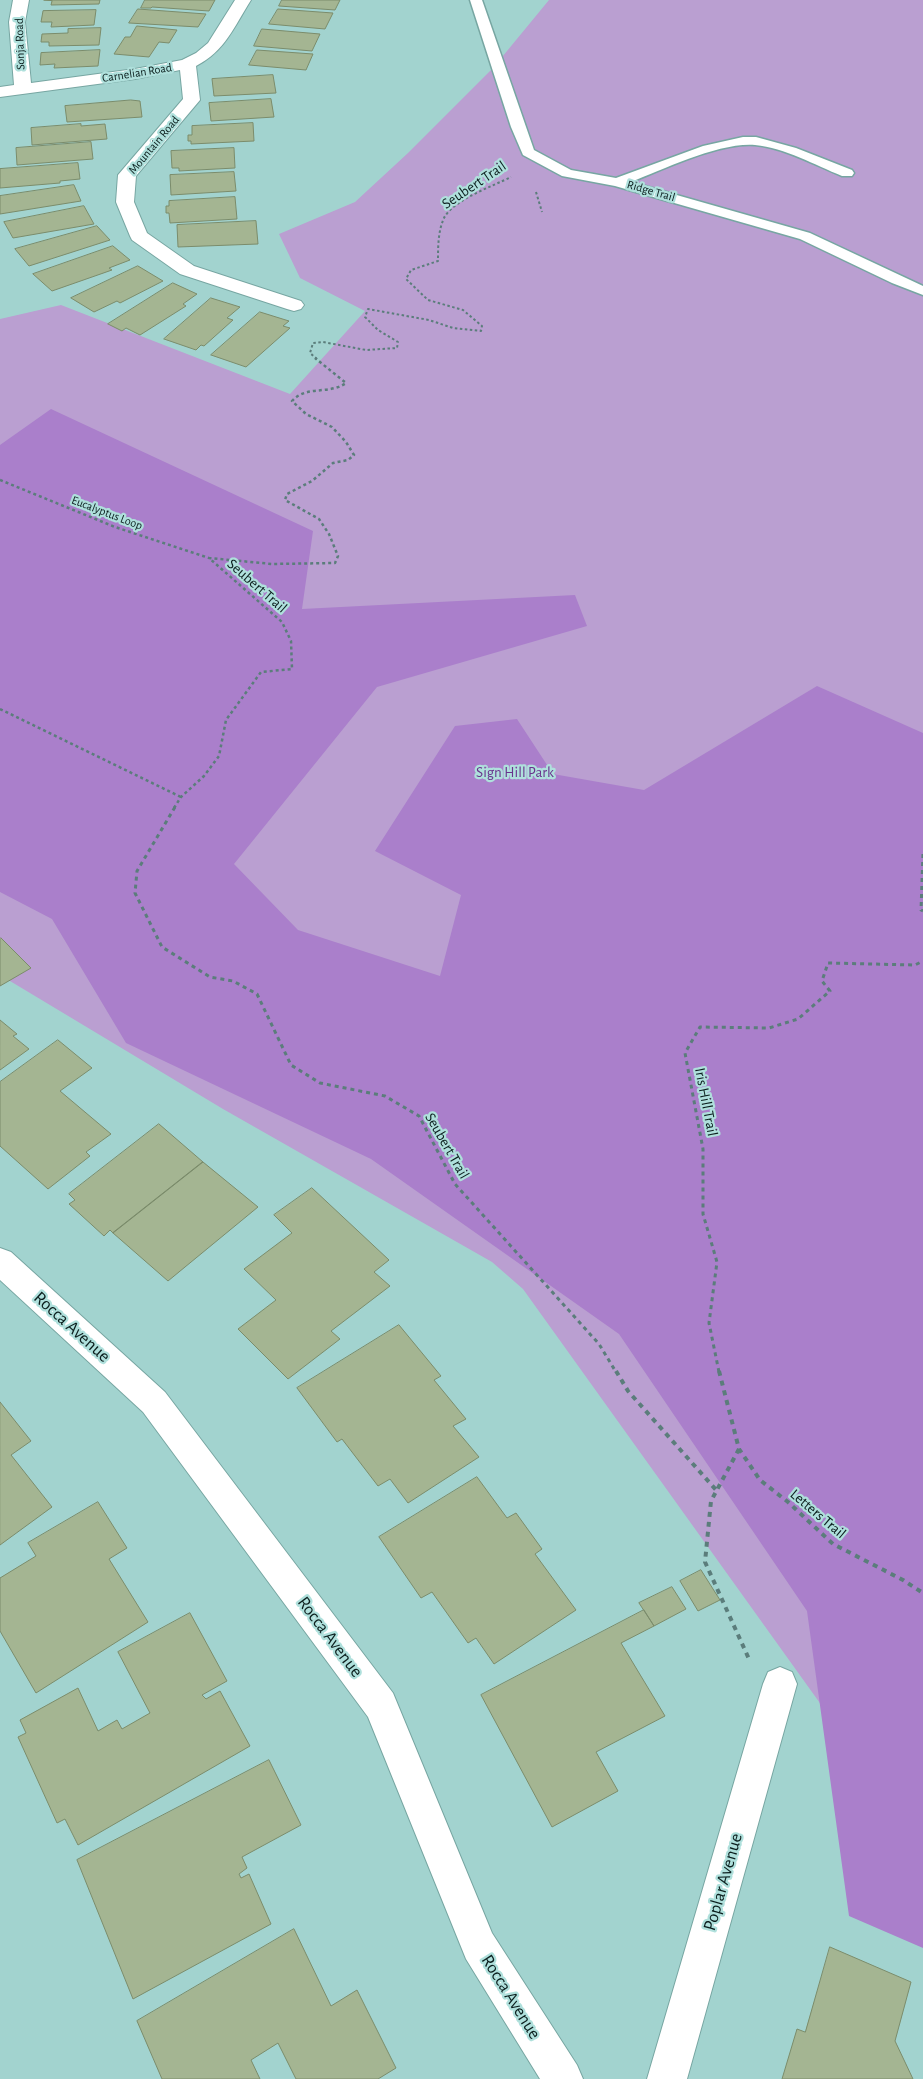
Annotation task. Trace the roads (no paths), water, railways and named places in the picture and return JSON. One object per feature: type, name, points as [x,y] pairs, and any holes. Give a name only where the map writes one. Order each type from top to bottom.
[{"type":"street","name":"Sonja Road","points":[[21,0],[17,22],[23,89]]},
{"type":"street","name":"Carnelian Road","points":[[0,92],[135,74],[187,64],[202,56],[214,46],[243,0]]},
{"type":"street","name":"Mountain Road","points":[[187,64],[192,100],[128,174],[125,202],[139,236],[187,270],[294,305]]},
{"type":"street","name":"Rocca Avenue","points":[[0,1261],[154,1402],[381,1705],[479,1946],[563,2079]]},
{"type":"street","name":"Poplar Avenue","points":[[667,2079],[776,1697]]},
{"type":"lane","name":"Ridge Trail","points":[[476,0],[528,152],[567,173],[617,182],[806,236],[923,291]]},
{"type":"lane","points":[[617,182],[722,146],[754,141],[795,152],[847,173]]},
{"type":"park label","name":"Sign Hill Park","points":[[515,772]]}]
